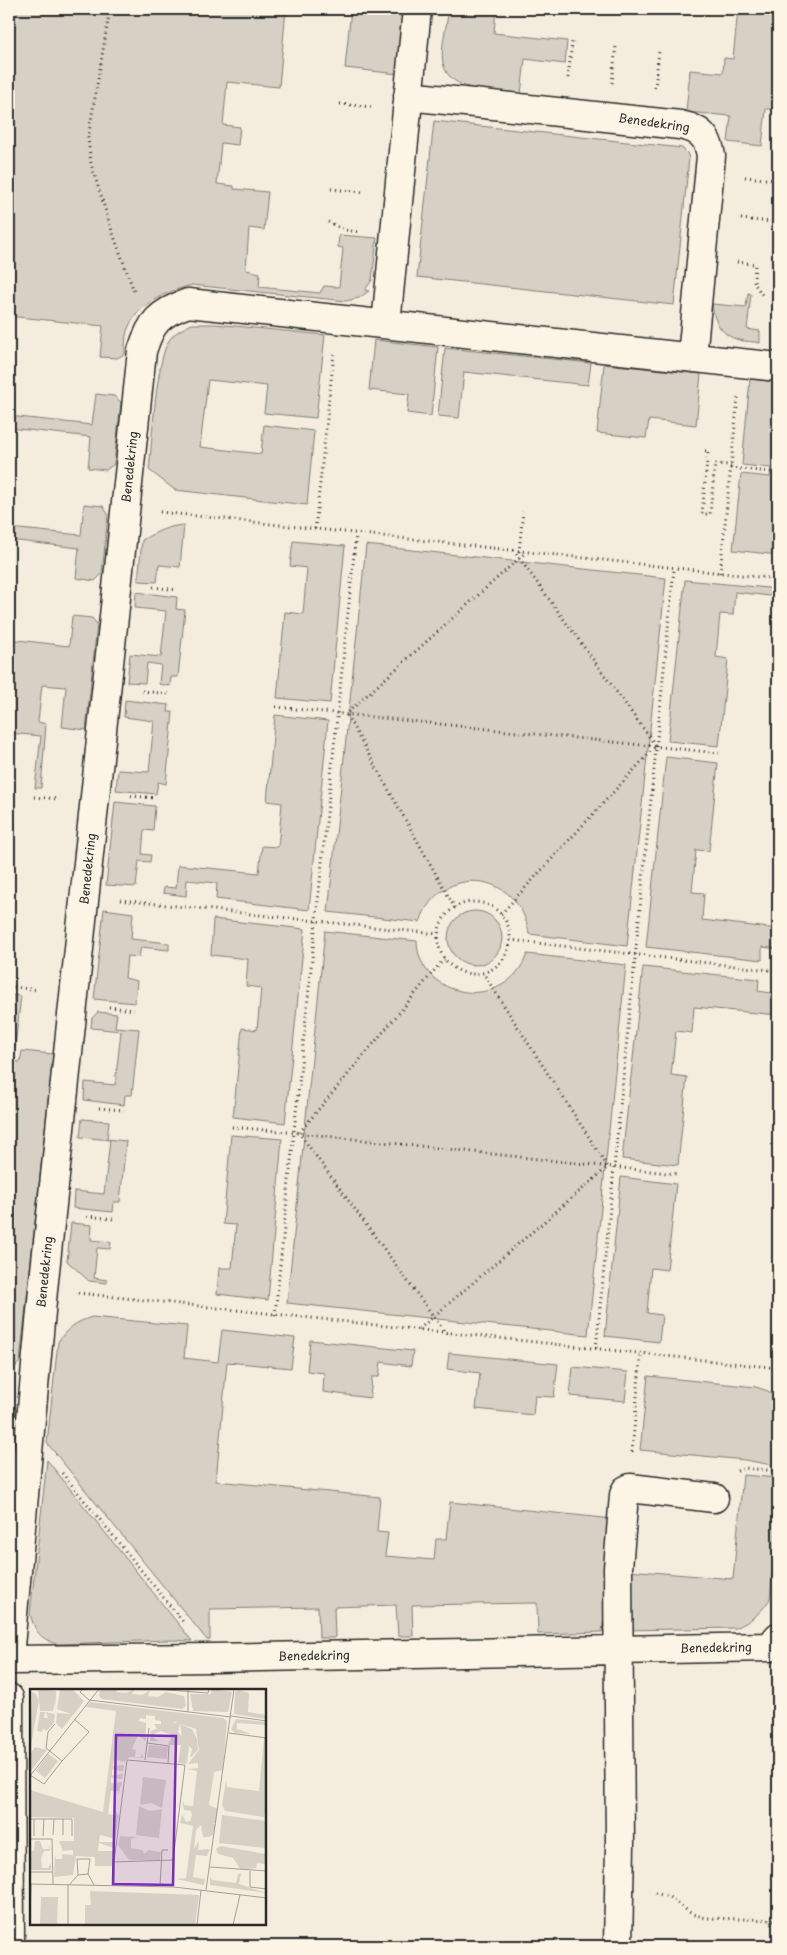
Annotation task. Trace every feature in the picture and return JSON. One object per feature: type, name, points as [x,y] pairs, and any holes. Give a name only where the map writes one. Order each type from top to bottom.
[{"type":"street","points":[[386,324],[417,9]]},
{"type":"street","name":"Benedekring","points":[[408,96],[650,121],[693,128],[706,140],[711,156],[692,357]]},
{"type":"street","points":[[148,330],[161,316],[174,308],[188,303],[778,367]]},
{"type":"street","name":"Benedekring","points":[[148,330],[142,351],[43,1290],[9,1659],[213,1658],[770,1647],[778,1637]]},
{"type":"street","points":[[618,1946],[620,1863],[618,1568],[624,1495],[626,1490],[630,1488],[714,1498]]},
{"type":"street","points":[[9,1698],[10,1946]]},
{"type":"path","points":[[110,9],[88,138],[91,164],[111,228],[148,330]]},
{"type":"path","points":[[701,259],[754,264],[754,282],[763,296]]},
{"type":"path","points":[[315,529],[338,319]]},
{"type":"path","points":[[720,573],[742,363]]},
{"type":"path","points":[[705,451],[708,451],[702,514],[710,514],[715,464],[771,472]]},
{"type":"path","points":[[126,508],[356,535],[778,580]]},
{"type":"path","points":[[519,552],[523,512]]},
{"type":"path","points":[[275,1315],[356,535]]},
{"type":"path","points":[[514,551],[656,746]]},
{"type":"path","points":[[346,714],[525,553]]},
{"type":"path","points":[[596,1348],[674,569]]},
{"type":"path","points":[[276,707],[719,752]]},
{"type":"path","points":[[346,714],[455,908]]},
{"type":"path","points":[[501,914],[656,746]]},
{"type":"path","points":[[85,897],[438,934]]},
{"type":"path","points":[[471,902],[494,908],[501,914],[509,928],[510,940],[508,951],[502,961],[493,969],[483,973],[471,974],[460,971],[444,959],[439,946],[438,934],[442,922],[449,912],[471,902]]},
{"type":"path","points":[[510,940],[778,971]]},
{"type":"path","points":[[300,1133],[444,959]]},
{"type":"path","points":[[483,973],[608,1167]]},
{"type":"path","points":[[232,1127],[677,1174]]},
{"type":"path","points":[[300,1133],[446,1333]]},
{"type":"path","points":[[418,1330],[608,1167]]},
{"type":"path","points":[[43,1290],[778,1368]]},
{"type":"path","points":[[630,1488],[641,1353]]},
{"type":"path","points":[[30,1434],[213,1658]]},
{"type":"path","points":[[647,1891],[669,1897],[692,1914],[706,1918],[778,1920]]},
{"type":"shaded area","points":[[9,9],[286,9],[279,87],[227,82],[223,125],[240,127],[238,145],[221,143],[217,184],[234,186],[234,189],[268,192],[264,230],[249,228],[246,270],[260,273],[259,287],[320,293],[324,286],[339,287],[343,248],[338,247],[339,235],[377,238],[372,280],[365,290],[369,291],[359,298],[346,301],[192,285],[163,295],[145,306],[132,321],[127,331],[125,354],[117,358],[100,357],[103,326],[9,316]]},
{"type":"shaded area","points":[[351,9],[405,9],[398,74],[345,68]]},
{"type":"shaded area","points":[[449,9],[496,9],[494,33],[567,41],[565,64],[525,59],[521,94],[487,91],[464,86],[447,73],[443,63],[443,43]]},
{"type":"shaded area","points":[[738,9],[778,9],[778,109],[766,109],[762,146],[728,142],[731,116],[686,112],[690,70],[723,73],[724,58],[733,59]]},
{"type":"shaded area","points":[[434,121],[682,148],[689,158],[674,305],[417,277]]},
{"type":"shaded area","points":[[748,293],[751,294],[747,329],[760,331],[760,343],[739,340],[727,335],[717,322],[713,311],[712,304],[746,307]]},
{"type":"shaded area","points":[[192,324],[215,324],[325,335],[316,418],[264,413],[267,386],[208,380],[200,447],[261,454],[264,425],[314,431],[307,505],[175,490],[149,470],[158,381],[165,348],[174,334]]},
{"type":"shaded area","points":[[374,340],[438,347],[431,416],[407,413],[409,394],[369,390]]},
{"type":"shaded area","points":[[445,348],[591,363],[588,385],[464,372],[459,418],[438,416]]},
{"type":"shaded area","points":[[604,364],[701,374],[696,425],[649,420],[646,438],[597,433]]},
{"type":"shaded area","points":[[750,379],[778,382],[778,555],[733,550],[741,474],[770,477],[771,468],[742,465]]},
{"type":"shaded area","points":[[96,394],[114,396],[121,402],[114,464],[106,470],[88,468],[91,437],[9,428],[9,416],[92,425]]},
{"type":"shaded area","points":[[84,504],[103,506],[108,514],[102,574],[95,581],[76,578],[79,548],[9,540],[9,528],[81,535]]},
{"type":"shaded area","points":[[184,525],[180,567],[159,565],[157,582],[138,581],[142,540],[162,530]]},
{"type":"shaded area","points":[[293,541],[345,546],[330,703],[277,698],[285,612],[303,614],[307,568],[290,566]]},
{"type":"shaded area","points":[[366,545],[666,578],[627,946],[529,934],[523,913],[511,897],[496,886],[479,882],[461,883],[444,890],[430,903],[420,922],[328,912]]},
{"type":"shaded area","points":[[685,580],[778,589],[778,597],[735,592],[733,615],[720,614],[716,657],[728,659],[719,746],[668,741]]},
{"type":"shaded area","points":[[136,592],[177,597],[176,609],[185,610],[178,677],[171,677],[170,686],[159,684],[161,665],[147,663],[145,683],[127,682],[130,654],[161,657],[166,611],[135,608]]},
{"type":"shaded area","points":[[72,616],[92,618],[97,624],[86,730],[62,727],[66,687],[42,685],[38,722],[46,724],[41,788],[35,788],[41,736],[9,733],[9,639],[69,646]]},
{"type":"shaded area","points":[[125,700],[169,705],[168,712],[173,712],[166,784],[158,782],[156,794],[116,790],[118,770],[149,772],[154,721],[124,717]]},
{"type":"shaded area","points":[[275,715],[328,721],[309,910],[216,899],[217,883],[187,880],[186,896],[163,893],[164,887],[176,888],[178,865],[259,873],[262,846],[278,847],[282,803],[267,801]]},
{"type":"shaded area","points":[[666,757],[718,763],[709,851],[696,850],[692,892],[704,893],[702,920],[778,929],[778,949],[762,947],[762,960],[646,947]]},
{"type":"shaded area","points":[[115,802],[155,806],[153,831],[144,830],[142,854],[151,855],[150,862],[139,861],[136,887],[106,885]]},
{"type":"shaded area","points":[[104,909],[133,913],[131,939],[169,943],[169,950],[141,947],[139,957],[127,956],[125,978],[137,981],[135,1003],[94,999]]},
{"type":"shaded area","points":[[470,911],[480,911],[490,915],[498,923],[502,938],[498,953],[490,961],[480,965],[470,965],[460,961],[452,953],[448,943],[448,933],[452,923],[460,915]]},
{"type":"shaded area","points":[[213,919],[305,929],[285,1123],[233,1117],[242,1028],[257,1030],[261,988],[246,986],[248,959],[211,955]]},
{"type":"shaded area","points":[[325,931],[417,941],[421,961],[432,976],[447,986],[464,992],[483,992],[501,985],[516,973],[527,954],[626,965],[588,1335],[287,1303]]},
{"type":"shaded area","points":[[643,967],[759,979],[758,991],[778,994],[778,1015],[694,1007],[692,1033],[676,1031],[671,1075],[687,1077],[678,1165],[622,1159]]},
{"type":"shaded area","points":[[13,995],[21,996],[14,1055],[9,1054]]},
{"type":"shaded area","points":[[98,1012],[117,1014],[115,1027],[139,1029],[132,1095],[125,1095],[124,1105],[84,1100],[85,1082],[115,1085],[121,1031],[91,1028],[92,1018]]},
{"type":"shaded area","points":[[22,1051],[53,1054],[20,1362],[14,1368],[9,1367],[9,1061],[20,1062]]},
{"type":"shaded area","points":[[82,1119],[109,1121],[107,1139],[126,1141],[120,1202],[114,1202],[113,1212],[73,1208],[74,1191],[104,1194],[110,1140],[80,1137]]},
{"type":"shaded area","points":[[231,1135],[282,1139],[268,1300],[217,1294],[219,1268],[232,1268],[236,1225],[223,1224]]},
{"type":"shaded area","points":[[621,1177],[676,1184],[667,1270],[651,1268],[647,1313],[662,1315],[659,1342],[605,1336]]},
{"type":"shaded area","points":[[71,1223],[92,1225],[91,1240],[111,1242],[110,1249],[97,1248],[94,1278],[107,1280],[107,1283],[89,1281],[67,1261]]},
{"type":"shaded area","points":[[92,1317],[187,1326],[184,1358],[218,1362],[222,1330],[295,1338],[291,1368],[227,1362],[216,1481],[380,1497],[377,1532],[388,1533],[385,1556],[434,1560],[436,1539],[446,1539],[450,1502],[613,1519],[610,1568],[602,1632],[538,1634],[537,1603],[412,1605],[413,1636],[398,1636],[396,1605],[334,1607],[335,1638],[319,1638],[318,1607],[210,1609],[210,1640],[207,1640],[47,1443],[58,1342],[72,1326]]},
{"type":"shaded area","points":[[310,1340],[413,1351],[411,1366],[381,1362],[379,1377],[372,1377],[370,1398],[323,1392],[324,1373],[307,1371]]},
{"type":"shaded area","points":[[449,1353],[558,1364],[554,1397],[535,1396],[533,1415],[476,1409],[480,1373],[447,1369]]},
{"type":"shaded area","points":[[573,1367],[628,1372],[625,1401],[570,1396]]},
{"type":"shaded area","points":[[648,1376],[756,1387],[768,1391],[778,1400],[778,1466],[745,1460],[640,1450]]},
{"type":"shaded area","points":[[9,1405],[16,1409],[9,1473]]},
{"type":"shaded area","points":[[47,1460],[192,1641],[59,1644],[48,1640],[40,1634],[34,1626],[30,1614]]},
{"type":"shaded area","points":[[743,1475],[778,1478],[778,1511],[770,1599],[767,1604],[755,1616],[736,1628],[622,1630],[628,1570],[733,1579]]}]
